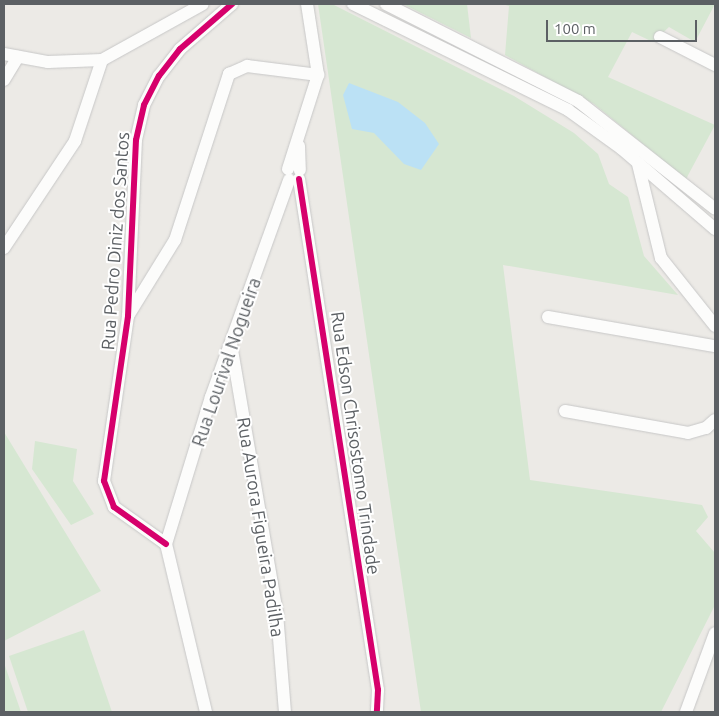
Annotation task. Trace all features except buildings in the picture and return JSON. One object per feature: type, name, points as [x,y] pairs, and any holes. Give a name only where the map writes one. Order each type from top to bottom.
[{"type":"street","points":[[4,54],[18,58],[74,63],[102,60],[203,4]]},
{"type":"street","name":"Rua Pedro Diniz dos Santos","points":[[166,544],[119,512],[105,488],[128,316],[132,170],[144,105],[180,49],[232,4]]},
{"type":"street","points":[[294,175],[299,136],[318,75],[307,4]]},
{"type":"street","points":[[353,4],[568,110],[638,164],[715,229]]},
{"type":"street","points":[[386,4],[578,101],[715,209]]},
{"type":"street","points":[[660,37],[715,65]]},
{"type":"street","points":[[4,80],[18,58]]},
{"type":"street","points":[[4,248],[75,141],[102,60]]},
{"type":"street","points":[[128,316],[175,240],[229,74],[247,66],[318,75]]},
{"type":"street","points":[[638,164],[662,258],[715,326]]},
{"type":"street","name":"Rua Lourival Nogueira","points":[[166,544],[231,342],[294,175]]},
{"type":"street","name":"Rua Edson Chrisostomo Trindade","points":[[294,175],[378,690],[377,712]]},
{"type":"street","points":[[548,317],[715,346]]},
{"type":"street","name":"Rua Aurora Figueira Padilha","points":[[231,342],[277,613],[285,712]]},
{"type":"street","points":[[565,411],[688,433],[706,428],[715,420]]},
{"type":"street","points":[[166,544],[206,712]]},
{"type":"street","points":[[686,712],[715,633]]},
{"type":"green space","points":[[318,4],[332,4],[514,96],[574,133],[598,154],[609,184],[628,197],[644,256],[678,295],[503,265],[530,480],[702,505],[708,517],[696,531],[715,553],[715,605],[661,712],[421,712]]},
{"type":"green space","points":[[403,4],[467,4],[471,38]]},
{"type":"green space","points":[[502,4],[715,4],[695,42],[669,27],[653,42],[632,32],[608,77],[715,125],[686,179],[594,104],[505,55],[509,6]]},
{"type":"green space","points":[[4,432],[101,591],[4,641]]},
{"type":"green space","points":[[35,441],[77,449],[73,481],[94,514],[71,525],[32,469]]},
{"type":"green space","points":[[84,630],[112,712],[28,712],[9,656]]},
{"type":"green space","points":[[4,663],[21,712],[4,712]]},
{"type":"water","points":[[349,83],[398,102],[425,123],[439,144],[421,170],[404,164],[374,133],[352,129],[343,95]]},
{"type":"cycle path","points":[[166,544],[114,507],[104,481],[128,316],[136,140],[144,105],[159,76],[180,49],[232,4]]},
{"type":"cycle path","points":[[299,179],[378,690],[377,712]]}]
